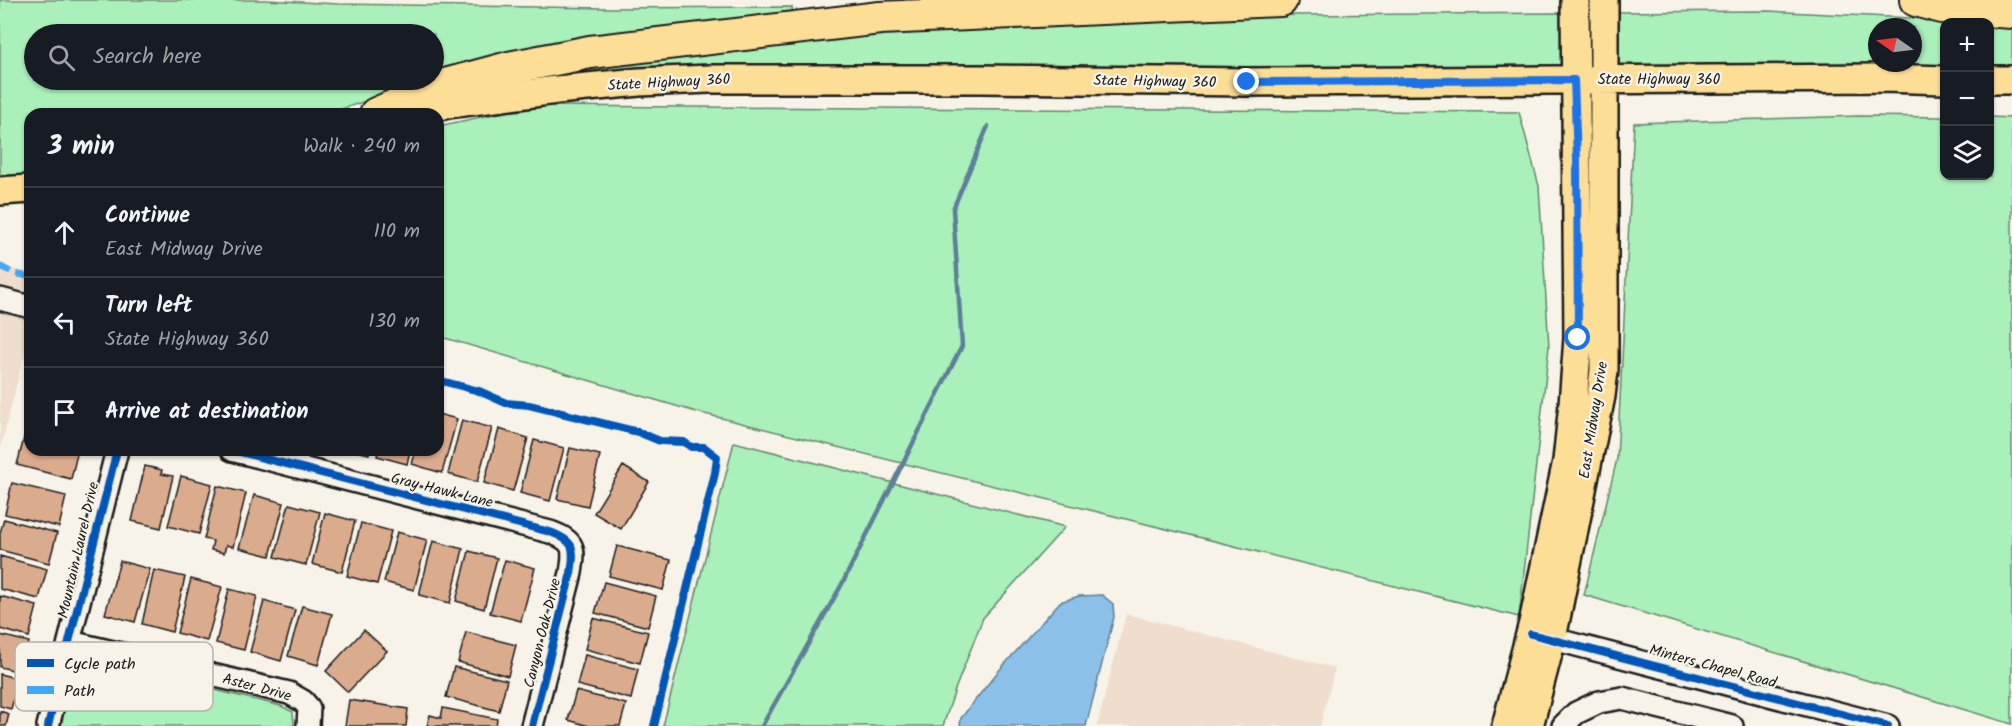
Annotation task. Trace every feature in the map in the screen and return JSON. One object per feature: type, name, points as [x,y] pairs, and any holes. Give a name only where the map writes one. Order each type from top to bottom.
[{"type":"highway","points":[[444,85],[509,68],[590,52],[880,18],[1281,0]]},
{"type":"highway","points":[[1916,0],[1942,7],[2012,12]]},
{"type":"highway","points":[[390,108],[431,90]]},
{"type":"main road","name":"East Midway Drive","points":[[1529,726],[1567,460],[1578,338],[1575,0]]},
{"type":"main road","name":"East Midway Drive","points":[[1506,726],[1541,636],[1601,396],[1604,370],[1604,0]]},
{"type":"main road","name":"State Highway 360","points":[[430,108],[557,90],[639,82],[710,79],[1247,82],[1884,78],[1940,80]]},
{"type":"main road","points":[[1994,80],[2012,80]]},
{"type":"main road","points":[[0,191],[24,189]]},
{"type":"street","points":[[0,299],[24,305]]},
{"type":"street","name":"Mountain Laurel Drive","points":[[70,642],[116,456]]},
{"type":"street","name":"Gray Hawk Lane","points":[[255,456],[550,532],[564,538],[572,546]]},
{"type":"street","name":"Canyon Oak Drive","points":[[532,726],[571,573],[574,555],[572,546]]},
{"type":"street","name":"Minters Chapel Road","points":[[1541,636],[1888,726]]},
{"type":"street","name":"Aster Drive","points":[[213,675],[289,693],[303,701],[309,708],[309,726]]},
{"type":"street","points":[[1563,726],[1576,713],[1599,702],[1622,698],[1732,726]]},
{"type":"street","name":"Mountain Laurel Drive","points":[[48,726],[52,711]]},
{"type":"shaded area","points":[[0,266],[24,272],[24,358],[0,450]]},
{"type":"shaded area","points":[[1126,614],[1335,668],[1320,726],[1097,726]]},
{"type":"green space","points":[[0,0],[265,0],[338,4],[609,8],[792,7],[793,21],[444,77],[444,24],[24,24],[24,90],[400,90],[345,108],[24,108],[24,177],[0,179]]},
{"type":"green space","points":[[1768,11],[1910,18],[1868,18],[1868,70],[1627,69],[1621,65],[1618,69],[1615,66],[1614,12]]},
{"type":"green space","points":[[1565,13],[1564,66],[1552,70],[694,69],[592,75],[591,63],[804,36],[1172,16]]},
{"type":"green space","points":[[1922,19],[1940,19],[1940,70],[1922,70]]},
{"type":"green space","points":[[1994,22],[2012,23],[2012,70],[1994,70]]},
{"type":"green space","points":[[533,106],[1519,112],[1539,186],[1549,347],[1519,617],[693,411],[444,338],[444,125]]},
{"type":"green space","points":[[1859,116],[1940,117],[1940,180],[1994,180],[1994,117],[2012,118],[2012,724],[1584,595],[1617,459],[1634,123]]},
{"type":"green space","points":[[734,442],[1065,527],[983,618],[943,726],[663,726]]},
{"type":"green space","points":[[213,690],[281,706],[293,712],[294,726],[55,726],[59,711],[213,711]]},
{"type":"water","points":[[1102,595],[1113,604],[1114,617],[1086,726],[960,726],[961,718],[996,674],[1060,602],[1079,596]]},
{"type":"building","points":[[444,416],[457,419],[442,473],[412,464],[414,456],[444,456]]},
{"type":"building","points":[[462,420],[492,428],[477,482],[448,474]]},
{"type":"building","points":[[499,429],[528,438],[513,491],[484,483]]},
{"type":"building","points":[[24,438],[24,456],[77,456],[71,479],[17,465]]},
{"type":"building","points":[[534,440],[564,448],[550,501],[520,493]]},
{"type":"building","points":[[570,448],[600,455],[588,506],[557,499]]},
{"type":"building","points":[[377,456],[409,456],[407,464]]},
{"type":"building","points":[[145,466],[162,470],[161,474],[173,476],[161,528],[132,521]]},
{"type":"building","points":[[623,466],[649,482],[621,529],[594,513]]},
{"type":"building","points":[[181,476],[212,484],[199,534],[168,526]]},
{"type":"building","points":[[12,483],[66,496],[59,527],[5,514]]},
{"type":"building","points":[[217,486],[246,493],[233,547],[226,545],[224,553],[211,550],[213,541],[204,539]]},
{"type":"building","points":[[254,495],[284,503],[270,556],[239,548]]},
{"type":"building","points":[[289,504],[320,512],[306,565],[275,557]]},
{"type":"building","points":[[325,513],[355,521],[342,572],[312,564]]},
{"type":"building","points":[[4,519],[57,533],[49,563],[0,550],[0,533]]},
{"type":"building","points":[[361,523],[391,531],[377,584],[347,576]]},
{"type":"building","points":[[397,532],[427,540],[414,590],[384,582]]},
{"type":"building","points":[[433,541],[463,549],[450,603],[419,595]]},
{"type":"building","points":[[617,546],[671,560],[663,590],[609,576]]},
{"type":"building","points":[[469,551],[497,558],[484,609],[456,601]]},
{"type":"building","points":[[0,556],[47,569],[39,599],[0,589]]},
{"type":"building","points":[[505,560],[535,568],[521,621],[490,613]]},
{"type":"building","points":[[120,561],[150,569],[135,622],[105,614]]},
{"type":"building","points":[[154,570],[185,577],[172,632],[142,624]]},
{"type":"building","points":[[191,579],[222,587],[207,641],[177,633]]},
{"type":"building","points":[[604,582],[656,596],[648,627],[595,613]]},
{"type":"building","points":[[229,589],[257,596],[244,650],[216,643]]},
{"type":"building","points":[[0,596],[37,606],[29,637],[0,629]]},
{"type":"building","points":[[264,601],[295,610],[281,661],[250,652]]},
{"type":"building","points":[[302,606],[332,614],[318,665],[288,656]]},
{"type":"building","points":[[593,618],[648,632],[640,663],[585,649]]},
{"type":"building","points":[[364,630],[387,651],[348,692],[326,671]]},
{"type":"building","points":[[466,632],[516,645],[508,676],[458,662]]},
{"type":"building","points":[[0,635],[29,642],[15,642],[15,671],[0,667]]},
{"type":"building","points":[[585,655],[638,669],[631,699],[577,685]]},
{"type":"building","points":[[454,667],[507,680],[499,711],[446,697]]},
{"type":"building","points":[[0,674],[15,678],[15,694],[11,709],[0,706]]},
{"type":"building","points":[[576,691],[626,704],[620,726],[589,726],[568,720]]},
{"type":"building","points":[[349,700],[408,709],[406,726],[345,726]]},
{"type":"building","points":[[443,708],[497,719],[496,726],[427,726],[430,715],[441,718]]},
{"type":"building","points":[[0,711],[9,714],[6,726],[0,726]]},
{"type":"waterway","points":[[762,726],[842,584],[962,346],[953,209],[988,126]]},
{"type":"marked path","points":[[0,266],[24,276]]},
{"type":"cycle path","points":[[444,382],[479,391],[506,403],[529,405],[638,432],[660,441],[684,442],[691,447],[704,447],[717,457],[654,726]]},
{"type":"cycle path","points":[[69,642],[116,456]]},
{"type":"cycle path","points":[[255,456],[550,532],[569,542],[573,551],[571,573],[532,726]]},
{"type":"cycle path","points":[[1531,634],[1888,726]]},
{"type":"cycle path","points":[[48,726],[52,711]]},
{"type":"route","points":[[1247,82],[1574,80],[1578,338]]}]
